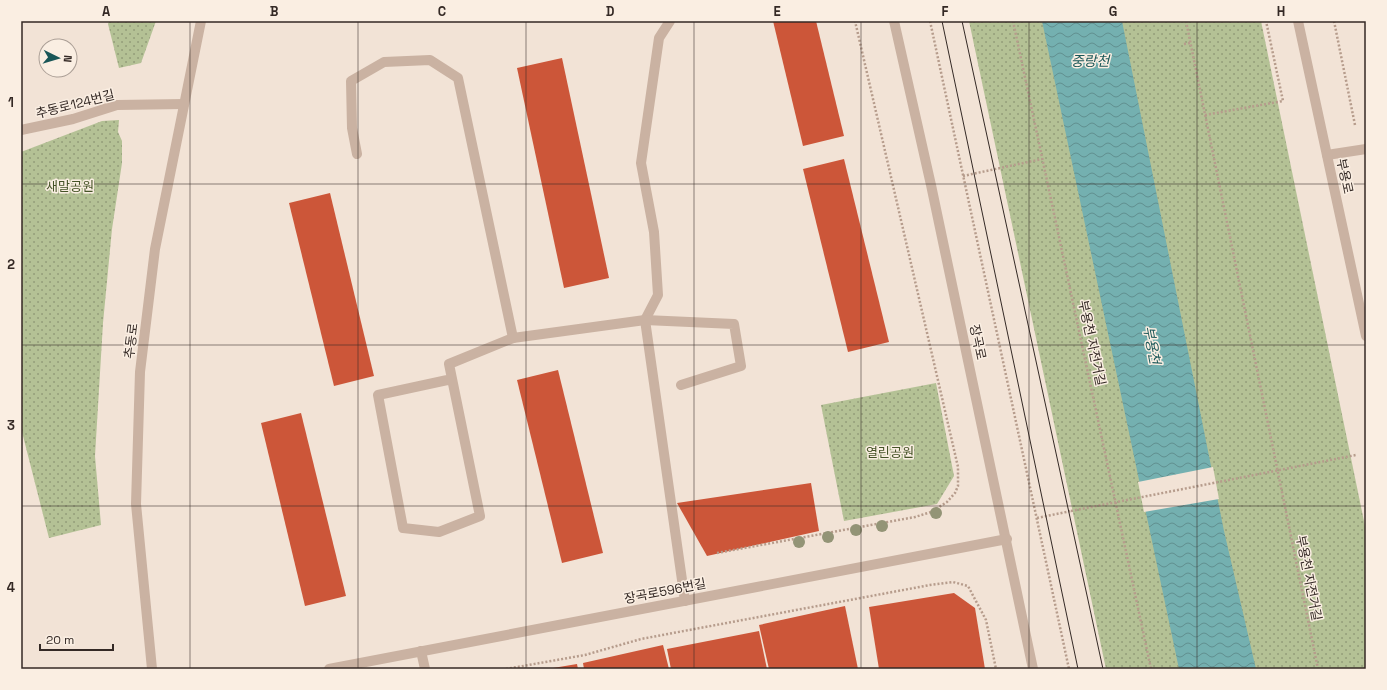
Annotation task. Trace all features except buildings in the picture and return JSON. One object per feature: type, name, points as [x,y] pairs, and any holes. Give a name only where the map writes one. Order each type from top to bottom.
[{"type":"street","name":"추동로","points":[[152,669],[136,504],[140,372],[155,249],[202,21]]},
{"type":"street","points":[[670,21],[659,38],[641,164],[654,232],[658,295],[645,320],[685,601]]},
{"type":"street","name":"장곡로","points":[[894,21],[933,192],[1007,539],[1033,669]]},
{"type":"street","name":"부용로","points":[[1298,21],[1366,336]]},
{"type":"street","points":[[357,154],[352,128],[351,81],[384,62],[430,60],[458,78],[513,338]]},
{"type":"street","name":"추동로124번길","points":[[21,130],[73,119],[117,105],[184,104]]},
{"type":"street","points":[[1327,155],[1366,149]]},
{"type":"street","points":[[452,379],[378,395],[403,528],[439,532],[480,516],[449,364],[513,338],[645,320],[734,324],[741,366],[681,385]]},
{"type":"street","name":"장곡로596번길","points":[[329,669],[1007,539]]},
{"type":"street","points":[[421,651],[425,669]]},
{"type":"path","points":[[718,553],[915,518],[931,512],[947,502],[955,493],[958,486],[958,467],[855,21]]},
{"type":"path","points":[[930,21],[1070,669]]},
{"type":"path","name":"부용천 자전거길","points":[[1013,21],[1151,669]]},
{"type":"path","name":"부용천 자전거길","points":[[1186,21],[1318,669]]},
{"type":"path","points":[[1205,115],[1283,101],[1266,21]]},
{"type":"path","points":[[1334,21],[1355,125]]},
{"type":"path","points":[[1184,44],[1190,43]]},
{"type":"path","points":[[963,176],[1042,159]]},
{"type":"path","points":[[1037,518],[1356,455]]},
{"type":"path","points":[[506,669],[585,655],[641,639],[953,582],[968,586],[986,620],[996,669]]},
{"type":"green space","points":[[109,21],[156,21],[141,63],[119,68],[108,24]]},
{"type":"green space","points":[[969,21],[1261,21],[1366,531],[1366,669],[1106,669]]},
{"type":"green space","name":"새말공원","points":[[119,120],[118,132],[122,141],[122,163],[112,229],[103,323],[95,456],[101,525],[49,538],[21,428],[21,152],[102,121]]},
{"type":"green space","name":"열린공원","points":[[936,383],[954,476],[937,504],[844,521],[821,405]]},
{"type":"water","name":"중랑천","points":[[1042,21],[1122,21],[1224,531],[1256,669],[1179,669]]},
{"type":"pier","points":[[1213,467],[1219,499],[1144,512],[1138,482]]},
{"type":"tram line","points":[[942,21],[1078,669]]},
{"type":"tram line","points":[[962,21],[1103,669]]},
{"type":"water label","name":"부용천","points":[[1152,345]]}]
